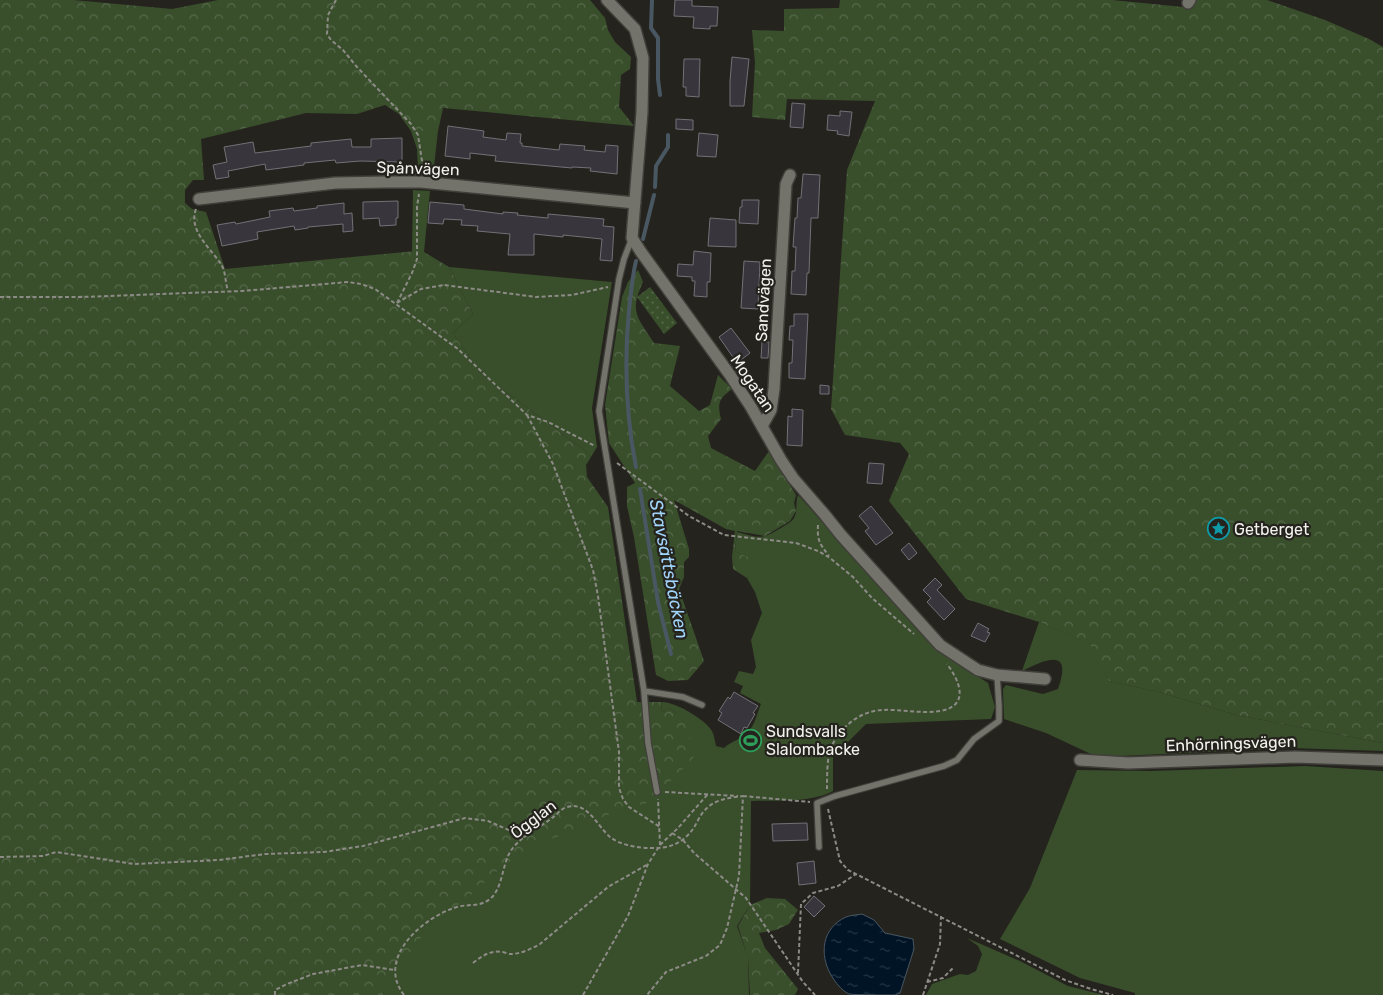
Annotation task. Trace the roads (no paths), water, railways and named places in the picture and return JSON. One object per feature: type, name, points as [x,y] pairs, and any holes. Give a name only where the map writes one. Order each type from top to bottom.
[{"type":"street","points":[[608,0],[634,28],[643,58],[642,112],[632,238]]},
{"type":"street","name":"Sandvägen","points":[[762,426],[771,410],[773,396],[786,184],[790,175]]},
{"type":"street","name":"Spånvägen","points":[[199,200],[335,183],[421,182],[635,203]]},
{"type":"street","name":"Mogatan","points":[[632,238],[730,375],[792,478],[940,644],[978,670],[997,675],[1045,678]]},
{"type":"street","name":"Enhörningsvägen","points":[[1080,760],[1128,763],[1295,757],[1383,760]]},
{"type":"lane","points":[[632,238],[624,259],[619,285],[599,412],[644,691],[648,743],[657,792]]},
{"type":"lane","points":[[819,847],[817,803],[918,774],[957,760],[974,739],[999,720],[997,675]]},
{"type":"lane","points":[[644,691],[683,697],[702,705]]},
{"type":"water","points":[[862,914],[874,920],[885,933],[913,939],[914,949],[900,993],[895,995],[849,994],[839,986],[827,967],[824,950],[825,942],[832,928],[848,916]]},
{"type":"waterway","name":"Stavsättsbäcken","points":[[652,0],[651,28],[658,38],[660,95]]},
{"type":"waterway","name":"Stavsättsbäcken","points":[[655,187],[656,166],[668,147],[668,135]]},
{"type":"waterway","name":"Stavsättsbäcken","points":[[643,239],[654,195]]},
{"type":"waterway","name":"Stavsättsbäcken","points":[[636,261],[629,310],[626,370],[628,409],[636,467]]},
{"type":"waterway","name":"Stavsättsbäcken","points":[[640,489],[658,602],[671,654]]},
{"type":"place","name":"Getberget","points":[[1218,529]]},
{"type":"place","name":"Sundsvalls Slalombacke","points":[[750,740]]}]
